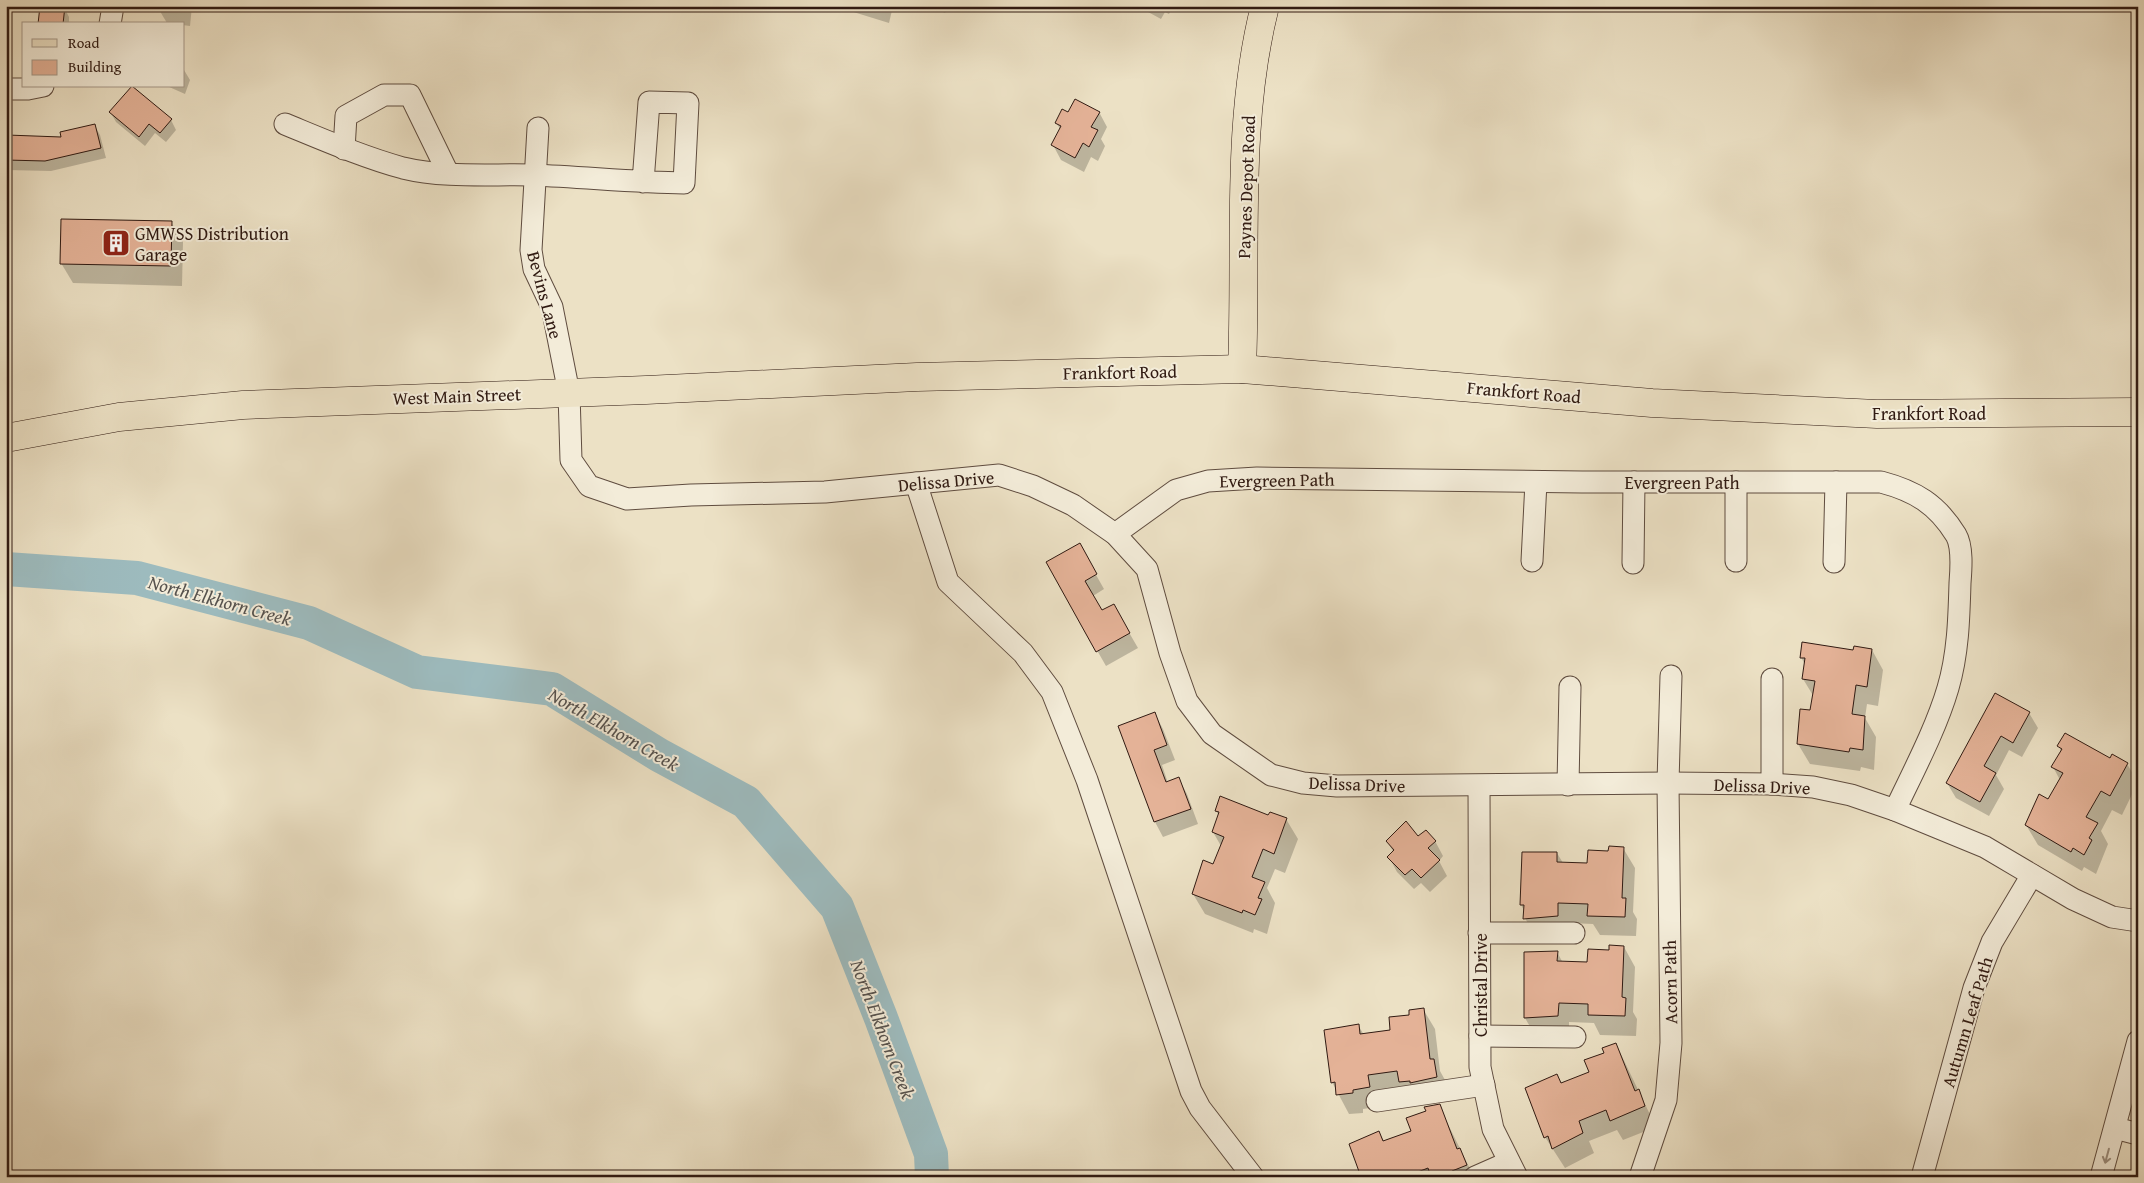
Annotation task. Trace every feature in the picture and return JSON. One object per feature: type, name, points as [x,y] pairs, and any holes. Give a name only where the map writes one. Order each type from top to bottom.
[{"type":"main road","name":"Paynes Depot Road","points":[[1242,369],[1243,198],[1250,92],[1265,6]]},
{"type":"main road","name":"Frankfort Road","points":[[911,378],[1242,369],[1652,403],[1876,414],[2138,412]]},
{"type":"main road","name":"West Main Street","points":[[6,438],[119,417],[190,409],[348,400],[569,393],[911,378]]},
{"type":"street","points":[[110,22],[113,6]]},
{"type":"street","points":[[6,89],[33,88]]},
{"type":"street","points":[[344,149],[346,116],[384,96],[410,95],[448,173]]},
{"type":"street","points":[[285,124],[344,149],[405,168],[448,173],[642,182]]},
{"type":"street","name":"Bevins Lane","points":[[538,128],[531,250],[534,270],[552,307],[569,393],[572,460],[589,486]]},
{"type":"street","name":"Delissa Drive","points":[[589,486],[627,499],[692,495],[825,492],[999,475],[1033,486],[1073,505],[1115,534],[1147,569],[1170,653],[1187,701],[1212,734],[1271,775],[1303,783],[1337,786],[1668,783],[1813,786],[1851,795],[1895,810],[1985,847],[2072,899],[2112,917],[2138,921]]},
{"type":"street","name":"Evergreen Path","points":[[1115,534],[1176,490],[1208,481],[1257,478],[1536,482],[1881,482],[1908,489],[1935,508],[1957,536],[1961,567],[1959,629],[1948,688],[1895,810]]},
{"type":"street","points":[[1532,561],[1536,482]]},
{"type":"street","points":[[1633,563],[1634,482]]},
{"type":"street","points":[[1736,482],[1736,561]]},
{"type":"street","points":[[1834,562],[1836,482]]},
{"type":"street","points":[[916,483],[948,582],[999,628],[1023,653],[1052,692],[1093,798],[1190,1091],[1200,1108],[1253,1177]]},
{"type":"street","name":"Acorn Path","points":[[1640,1177],[1666,1100],[1671,1043],[1668,783],[1671,676]]},
{"type":"street","points":[[1772,679],[1772,784]]},
{"type":"street","points":[[1568,785],[1570,687]]},
{"type":"street","name":"Christal Drive","points":[[1479,786],[1480,1067],[1493,1129],[1513,1169]]},
{"type":"street","name":"Autumn Leaf Path","points":[[1922,1177],[1974,988],[1992,942],[2032,875]]},
{"type":"street","points":[[1479,933],[1574,933]]},
{"type":"street","points":[[1480,1036],[1575,1037]]},
{"type":"street","points":[[2102,1177],[2138,1041]]},
{"type":"street","points":[[1377,1101],[1484,1085]]},
{"type":"street","points":[[2115,1128],[2138,1134]]},
{"type":"street","points":[[1475,1177],[1513,1169]]},
{"type":"building","points":[[40,6],[65,6],[63,22],[38,22]]},
{"type":"building","points":[[130,88],[134,88],[172,119],[160,133],[149,124],[139,137],[109,112]]},
{"type":"building","points":[[1075,99],[1100,112],[1091,127],[1098,130],[1089,147],[1083,143],[1075,158],[1051,145],[1061,126],[1055,123],[1062,109],[1068,112]]},
{"type":"building","points":[[95,124],[101,148],[45,161],[6,160],[7,135],[61,137],[60,132]]},
{"type":"building","name":"GMWSS Distribution Garage","points":[[61,219],[172,221],[171,266],[60,264]]},
{"type":"building","points":[[1080,543],[1097,574],[1085,581],[1102,610],[1114,604],[1130,633],[1096,652],[1046,562]]},
{"type":"building","points":[[1802,642],[1853,650],[1854,646],[1872,649],[1867,687],[1856,685],[1852,714],[1865,716],[1863,750],[1850,748],[1849,752],[1797,744],[1800,709],[1810,710],[1815,681],[1802,679],[1805,658],[1800,658]]},
{"type":"building","points":[[1995,693],[2030,712],[2013,743],[2001,736],[1984,766],[1996,773],[1980,802],[1946,783]]},
{"type":"building","points":[[1155,712],[1167,745],[1154,750],[1166,782],[1179,777],[1191,809],[1154,822],[1118,726]]},
{"type":"building","points":[[2065,733],[2110,758],[2112,754],[2128,763],[2110,796],[2101,791],[2086,817],[2098,823],[2089,838],[2092,840],[2084,855],[2073,848],[2071,852],[2025,825],[2039,794],[2048,799],[2063,773],[2051,767],[2062,749],[2057,746]]},
{"type":"building","points":[[1220,796],[1268,815],[1270,812],[1287,818],[1274,854],[1263,849],[1252,877],[1265,882],[1258,898],[1262,899],[1255,915],[1243,910],[1242,913],[1192,894],[1203,860],[1213,864],[1224,837],[1212,832],[1219,812],[1215,811]]},
{"type":"building","points":[[1406,821],[1418,836],[1426,830],[1436,841],[1428,848],[1440,860],[1421,878],[1412,869],[1405,875],[1387,857],[1394,850],[1386,841]]},
{"type":"building","points":[[1609,846],[1624,847],[1622,898],[1626,898],[1625,917],[1587,916],[1588,904],[1558,903],[1558,916],[1523,919],[1524,905],[1520,905],[1522,852],[1557,852],[1557,862],[1587,863],[1588,850],[1608,851]]},
{"type":"building","points":[[1609,945],[1624,946],[1622,997],[1626,998],[1625,1016],[1588,1015],[1588,1004],[1559,1003],[1558,1016],[1524,1018],[1524,952],[1558,951],[1557,961],[1587,962],[1588,949],[1609,950]]},
{"type":"building","points":[[1424,1008],[1430,1059],[1434,1059],[1437,1077],[1410,1083],[1410,1081],[1399,1082],[1397,1071],[1368,1075],[1370,1087],[1353,1090],[1353,1093],[1336,1095],[1335,1082],[1331,1083],[1324,1030],[1359,1024],[1360,1034],[1390,1030],[1389,1017],[1409,1015],[1409,1010]]},
{"type":"building","points":[[1616,1043],[1635,1091],[1639,1089],[1645,1106],[1610,1121],[1606,1110],[1579,1121],[1583,1133],[1552,1149],[1548,1136],[1544,1138],[1525,1088],[1557,1074],[1561,1083],[1589,1072],[1584,1060],[1604,1053],[1602,1048]]},
{"type":"building","points":[[1440,1104],[1457,1149],[1460,1148],[1467,1165],[1452,1171],[1454,1177],[1431,1177],[1428,1168],[1405,1177],[1361,1177],[1349,1144],[1379,1131],[1383,1141],[1411,1131],[1406,1118],[1426,1111],[1424,1107]]},
{"type":"waterway","name":"North Elkhorn Creek","points":[[6,569],[137,578],[309,623],[417,672],[552,689],[659,755],[746,802],[837,907],[881,1018],[931,1154],[932,1177]]},
{"type":"place","name":"GMWSS Distribution Garage","points":[[116,243]]}]
